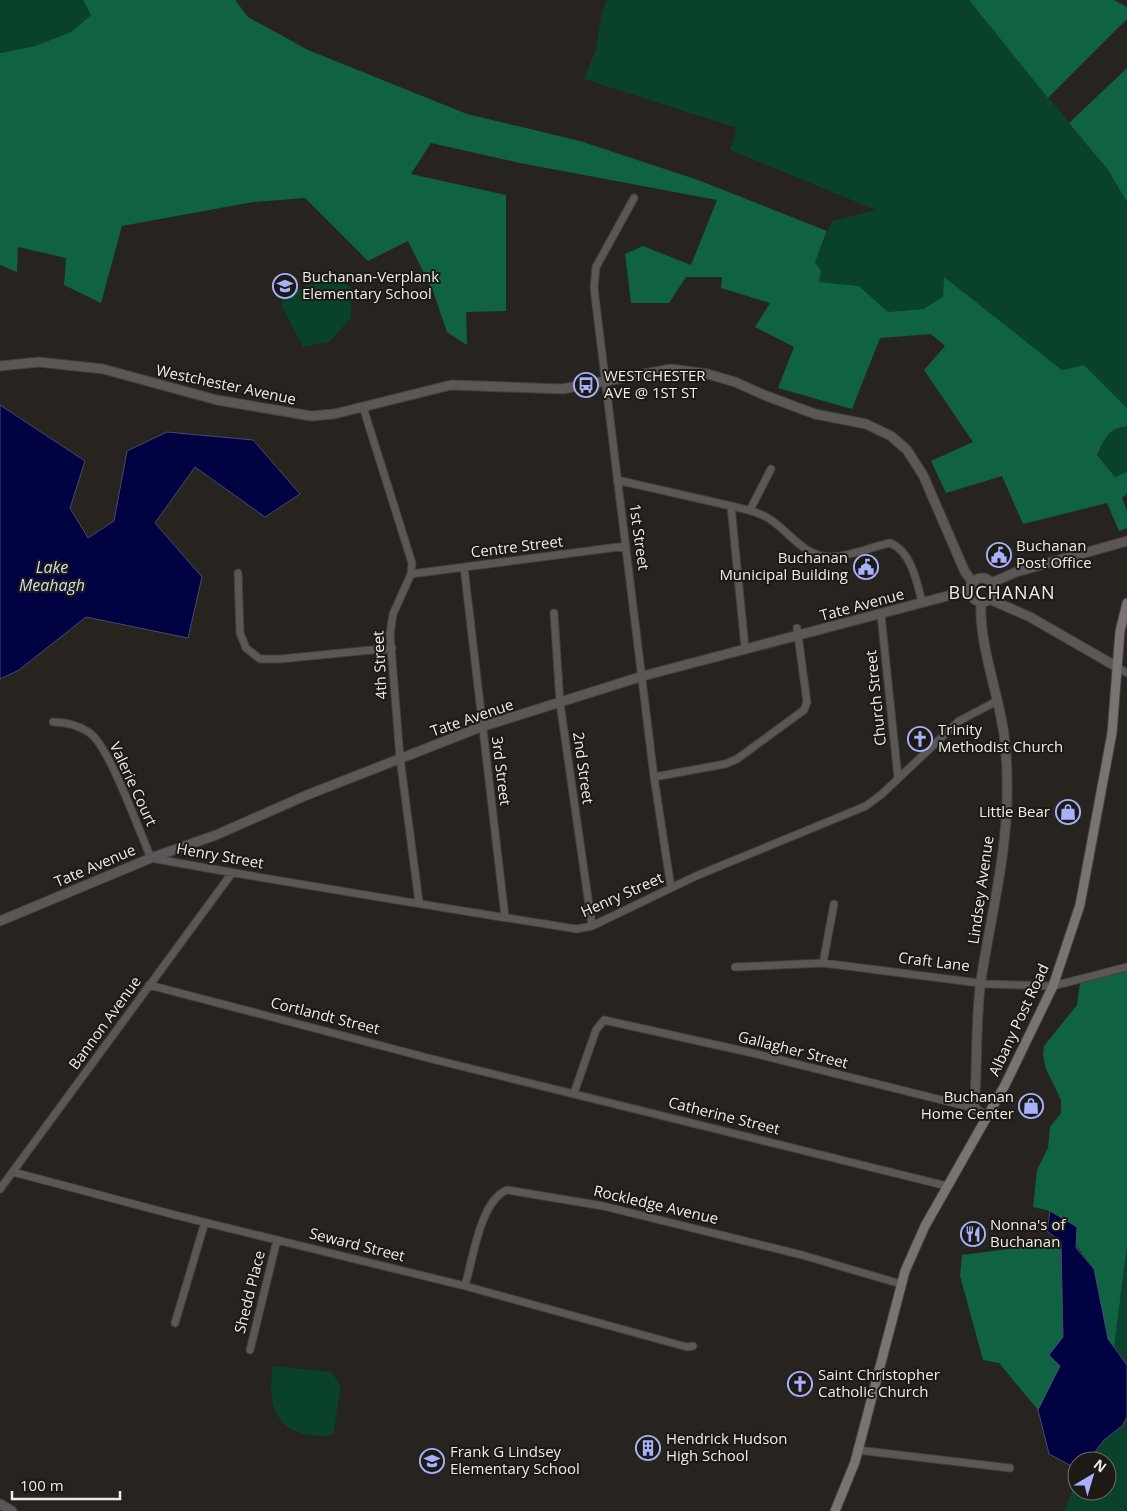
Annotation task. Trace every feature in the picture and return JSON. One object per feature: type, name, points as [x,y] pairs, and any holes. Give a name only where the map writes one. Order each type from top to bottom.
[{"type":"main road","name":"Albany Post Road","points":[[835,1511],[857,1450],[901,1284],[925,1226],[987,1117],[1053,986],[1080,905],[1112,733],[1120,632],[1127,603]]},
{"type":"street","name":"1st Street","points":[[634,198],[602,254],[594,275],[605,381],[654,777],[671,888]]},
{"type":"street","name":"Westchester Avenue","points":[[0,366],[39,362],[102,369],[217,400],[311,416],[334,414],[451,385],[562,390],[664,370],[686,369],[735,382],[815,414],[866,424],[883,431],[907,450],[915,461],[972,586]]},
{"type":"street","points":[[363,407],[412,563],[411,574]]},
{"type":"street","points":[[750,510],[772,469]]},
{"type":"street","points":[[617,480],[750,510],[770,519],[811,553],[820,556],[831,557],[890,543],[896,545],[910,563],[917,580],[922,602]]},
{"type":"street","points":[[731,506],[745,648]]},
{"type":"street","points":[[1127,541],[1016,572],[991,582],[982,578],[972,586],[975,599],[985,600],[1030,617],[1127,673]]},
{"type":"street","name":"Centre Street","points":[[411,574],[626,546]]},
{"type":"street","name":"3rd Street","points":[[464,567],[481,727],[505,918]]},
{"type":"street","points":[[238,573],[240,633],[246,648],[260,659],[280,660],[392,648]]},
{"type":"street","name":"4th Street","points":[[411,574],[393,614],[390,634],[400,758],[419,902]]},
{"type":"street","points":[[985,600],[993,591],[991,582]]},
{"type":"street","name":"Tate Avenue","points":[[0,921],[151,858],[216,835],[307,795],[481,727],[643,676],[797,632],[881,615],[972,586]]},
{"type":"street","name":"Lindsey Avenue","points":[[974,1108],[978,1065],[977,1034],[981,982],[998,878],[1007,782],[1004,735],[980,623],[985,600]]},
{"type":"street","name":"2nd Street","points":[[554,613],[560,703],[592,926]]},
{"type":"street","name":"Church Street","points":[[881,615],[898,778]]},
{"type":"street","points":[[654,777],[725,764],[737,759],[806,707],[797,632]]},
{"type":"street","name":"Henry Street","points":[[151,858],[576,929],[592,926],[671,888],[866,806],[959,721],[997,701]]},
{"type":"street","name":"Valerie Court","points":[[53,722],[81,728],[90,733],[104,748],[151,858]]},
{"type":"street","name":"Bannon Avenue","points":[[0,1189],[232,873]]},
{"type":"street","points":[[822,963],[834,904]]},
{"type":"street","name":"Craft Lane","points":[[735,966],[822,963],[981,982],[1053,986],[1127,967]]},
{"type":"street","name":"Cortlandt Street","points":[[149,985],[494,1073]]},
{"type":"street","name":"Gallagher Street","points":[[574,1093],[596,1030],[605,1020],[748,1052],[974,1108]]},
{"type":"street","name":"Catherine Street","points":[[494,1073],[948,1186]]},
{"type":"street","points":[[974,1108],[987,1117]]},
{"type":"street","name":"Seward Street","points":[[13,1172],[205,1222],[465,1286],[687,1347],[693,1346]]},
{"type":"street","name":"Rockledge Avenue","points":[[465,1286],[485,1214],[499,1193],[507,1190],[603,1206],[774,1248],[901,1284]]},
{"type":"street","points":[[175,1323],[205,1222]]},
{"type":"street","name":"Shedd Place","points":[[250,1350],[277,1240]]},
{"type":"street","points":[[857,1450],[1010,1468]]},
{"type":"street","points":[[0,1504],[12,1511]]},
{"type":"green space","points":[[0,0],[83,0],[91,15],[71,32],[35,46],[0,53]]},
{"type":"green space","points":[[83,0],[235,0],[248,17],[308,50],[467,114],[580,141],[698,180],[827,231],[815,262],[821,271],[819,282],[859,286],[888,312],[923,309],[943,297],[944,277],[1062,370],[1084,365],[1127,408],[1127,426],[1111,432],[1097,455],[1115,477],[1127,472],[1127,494],[1122,498],[1127,511],[1127,528],[1119,531],[1107,503],[1023,524],[1002,476],[946,493],[931,461],[973,442],[924,370],[945,346],[931,334],[880,338],[852,409],[778,388],[794,347],[755,327],[770,303],[721,288],[722,277],[686,277],[669,303],[631,303],[625,254],[643,246],[691,265],[717,200],[520,163],[431,143],[411,174],[506,195],[506,311],[466,312],[467,345],[447,332],[433,291],[408,241],[368,261],[305,198],[253,202],[122,226],[101,303],[64,285],[66,258],[18,247],[17,272],[0,265],[0,53],[35,46],[71,32],[91,15]]},
{"type":"green space","points":[[607,0],[969,0],[1108,170],[1127,202],[1127,408],[1084,365],[1062,370],[944,278],[943,297],[923,309],[888,312],[859,286],[819,282],[815,262],[832,221],[876,210],[730,150],[737,128],[584,79],[596,49],[602,11]]},
{"type":"green space","points":[[969,0],[1114,0],[1127,7],[1127,19],[1048,98]]},
{"type":"green space","points":[[1127,68],[1127,202],[1108,170],[1069,123]]},
{"type":"green space","points":[[334,272],[352,289],[351,318],[329,342],[303,347],[282,307],[282,298]]},
{"type":"green space","points":[[1127,426],[1127,472],[1115,477],[1097,455],[1111,432]]},
{"type":"green space","points":[[1127,971],[1127,1245],[1114,1348],[1108,1340],[1094,1269],[1050,1211],[1033,1207],[1037,1170],[1048,1148],[1050,1127],[1061,1113],[1061,1100],[1046,1069],[1043,1055],[1044,1046],[1077,1005],[1080,982]]},
{"type":"green space","points":[[1061,1242],[1063,1337],[1060,1366],[1038,1410],[999,1363],[983,1360],[960,1276],[962,1255]]},
{"type":"green space","points":[[1127,1245],[1127,1365],[1114,1348]]},
{"type":"green space","points":[[273,1366],[331,1372],[341,1386],[333,1435],[301,1433],[289,1428],[281,1420],[275,1410],[272,1398]]},
{"type":"green space","points":[[1127,1417],[1127,1511],[1064,1511],[1068,1501],[1117,1501],[1117,1451],[1096,1451],[1104,1440],[1122,1426]]},
{"type":"water","name":"Lake Meahagh","points":[[0,405],[85,461],[70,508],[88,538],[114,521],[127,451],[167,432],[253,440],[300,494],[265,517],[195,467],[155,523],[202,577],[188,638],[86,617],[19,670],[0,679]]},
{"type":"water","points":[[1050,1211],[1077,1227],[1076,1248],[1094,1269],[1108,1339],[1127,1365],[1127,1417],[1122,1426],[1104,1440],[1096,1451],[1067,1451],[1067,1464],[1049,1454],[1038,1410],[1060,1366],[1049,1355],[1063,1337],[1061,1242],[1047,1231]]},
{"type":"place","name":"Buchanan-Verplank Elementary School","points":[[285,286]]},
{"type":"place","name":"WESTCHESTER AVE @ 1ST ST","points":[[586,385]]},
{"type":"place","name":"Buchanan Post Office","points":[[999,555]]},
{"type":"place","name":"Buchanan Municipal Building","points":[[866,567]]},
{"type":"place","name":"Trinity Methodist Church","points":[[920,739]]},
{"type":"place","name":"Little Bear","points":[[1068,812]]},
{"type":"place","name":"Buchanan Home Center","points":[[1031,1106]]},
{"type":"place","name":"Nonna's of Buchanan","points":[[973,1234]]},
{"type":"place","name":"Saint Christopher Catholic Church","points":[[800,1384]]},
{"type":"place","name":"Hendrick Hudson High School","points":[[648,1448]]},
{"type":"place","name":"Frank G Lindsey Elementary School","points":[[432,1461]]},
{"type":"district","name":"BUCHANAN","points":[[1002,593]]}]
